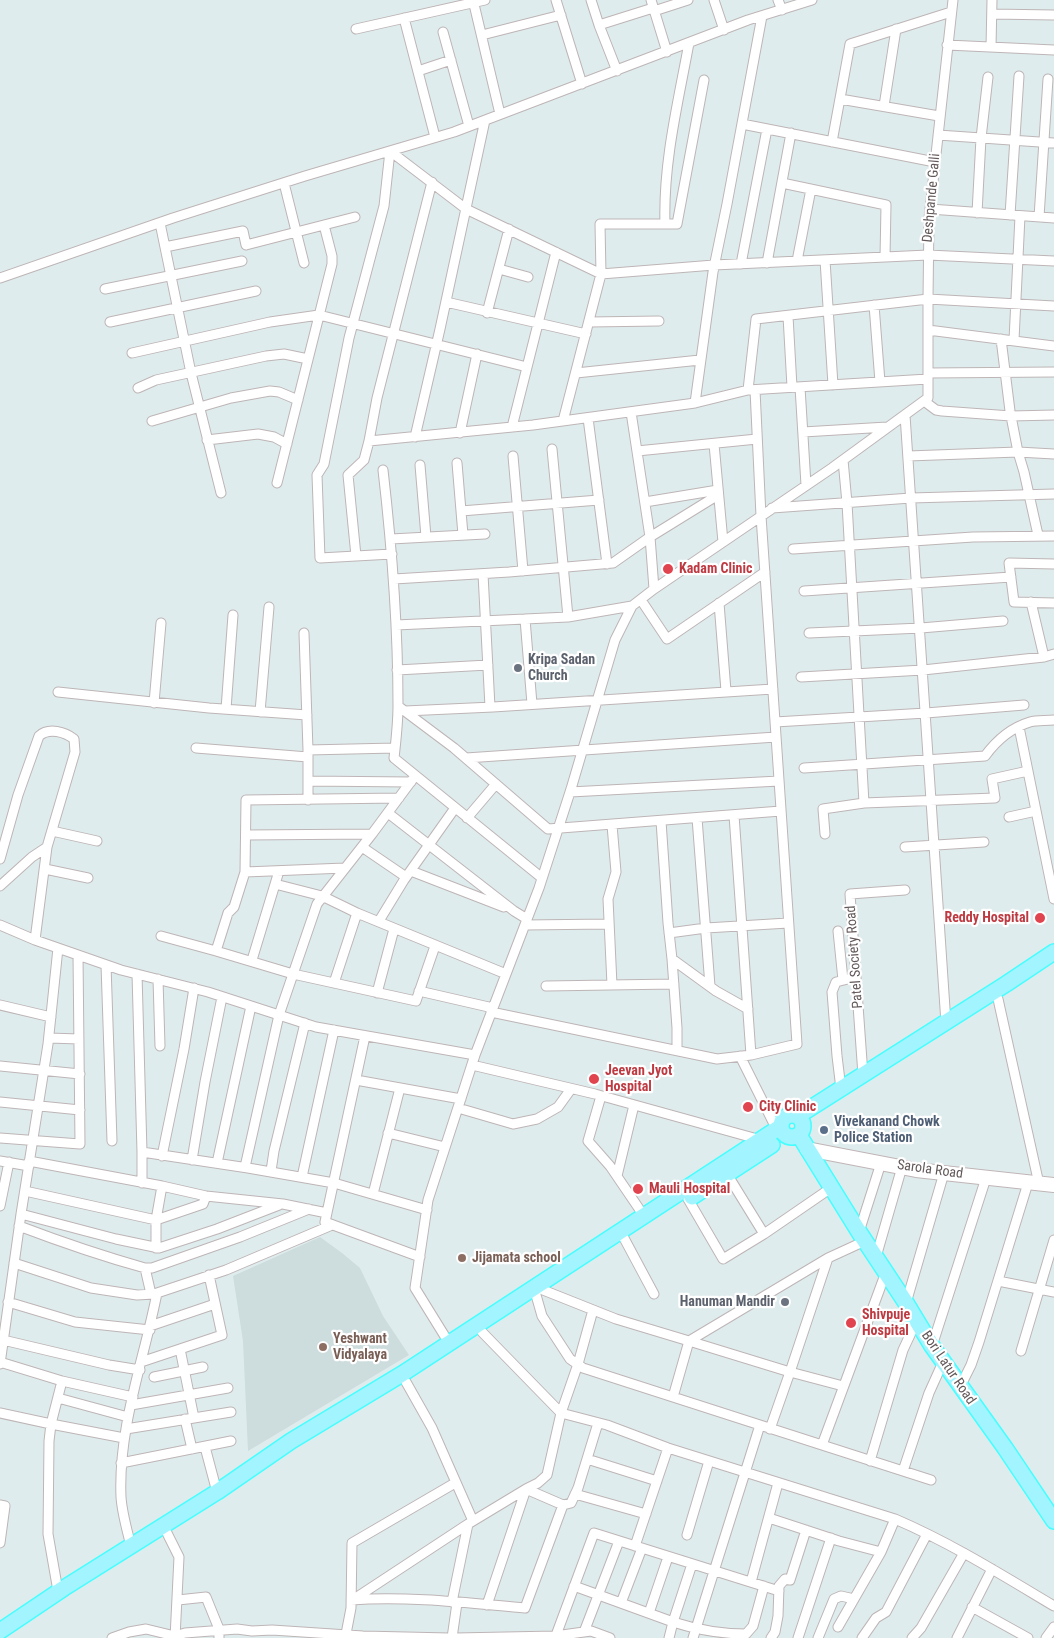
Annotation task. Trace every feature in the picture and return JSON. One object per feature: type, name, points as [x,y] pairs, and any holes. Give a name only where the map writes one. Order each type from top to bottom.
[{"type":"main road","points":[[0,1631],[58,1591],[131,1546],[165,1529],[406,1382],[624,1238],[727,1174],[841,1089],[1054,952]]},
{"type":"main road","points":[[6,1638],[291,1442],[448,1343],[761,1140],[791,1128],[998,999],[1054,961]]},
{"type":"main road","name":"Bori Latur Road","points":[[791,1128],[807,1149],[960,1388],[1005,1448],[1054,1521]]},
{"type":"main road","name":"Sarola Road","points":[[807,1149],[902,1167],[1054,1185]]},
{"type":"street","points":[[356,28],[485,0]]},
{"type":"street","points":[[556,0],[582,84]]},
{"type":"street","points":[[591,0],[617,71]]},
{"type":"street","points":[[599,26],[653,6],[688,0]]},
{"type":"street","points":[[714,0],[724,30]]},
{"type":"street","points":[[778,0],[782,10]]},
{"type":"street","points":[[0,278],[160,223],[470,126],[762,16],[812,0]]},
{"type":"street","name":"Deshpande Galli","points":[[926,400],[930,209],[953,0]]},
{"type":"street","points":[[992,0],[992,46]]},
{"type":"street","points":[[474,1],[500,114]]},
{"type":"street","points":[[653,6],[667,52]]},
{"type":"street","points":[[832,142],[850,44],[951,12]]},
{"type":"street","points":[[992,14],[1054,15]]},
{"type":"street","points":[[482,35],[561,15]]},
{"type":"street","points":[[695,403],[714,265],[762,16]]},
{"type":"street","points":[[404,18],[435,137]]},
{"type":"street","points":[[884,106],[896,29]]},
{"type":"street","points":[[443,32],[470,126]]},
{"type":"street","points":[[665,224],[664,197],[671,137],[689,43]]},
{"type":"street","points":[[948,45],[1054,50]]},
{"type":"street","points":[[418,71],[451,60]]},
{"type":"street","points":[[1010,215],[1018,76]]},
{"type":"street","points":[[977,213],[981,138],[988,77]]},
{"type":"street","points":[[1039,217],[1048,79]]},
{"type":"street","points":[[563,421],[601,274],[600,224],[677,224],[704,80]]},
{"type":"street","points":[[840,99],[940,116]]},
{"type":"street","points":[[415,437],[485,120]]},
{"type":"street","points":[[742,124],[935,162]]},
{"type":"street","points":[[741,264],[766,129]]},
{"type":"street","points":[[767,263],[791,134]]},
{"type":"street","points":[[938,135],[1054,143]]},
{"type":"street","points":[[390,151],[466,209],[601,274],[714,265],[928,255],[1054,261]]},
{"type":"street","points":[[390,151],[384,206],[353,324],[324,464],[317,475],[320,558],[392,554]]},
{"type":"street","points":[[356,556],[348,475],[364,460],[432,182]]},
{"type":"street","points":[[284,183],[304,263]]},
{"type":"street","points":[[782,183],[886,205],[885,257]]},
{"type":"street","points":[[797,261],[811,189]]},
{"type":"street","points":[[930,209],[1054,218]]},
{"type":"street","points":[[1014,340],[1020,216]]},
{"type":"street","points":[[165,247],[243,231],[246,245],[355,217]]},
{"type":"street","points":[[160,223],[199,408],[221,492]]},
{"type":"street","points":[[277,483],[332,264],[332,256],[324,225]]},
{"type":"street","points":[[487,313],[509,229]]},
{"type":"street","points":[[512,427],[556,252]]},
{"type":"street","points":[[825,260],[833,385]]},
{"type":"street","points":[[105,289],[242,261]]},
{"type":"street","points":[[499,269],[528,277]]},
{"type":"street","points":[[110,322],[256,291]]},
{"type":"street","points":[[419,991],[492,1010],[717,1059],[751,1055],[797,1044],[757,439],[752,390],[756,319],[928,299],[1054,306]]},
{"type":"street","points":[[446,302],[487,313],[586,334]]},
{"type":"street","points":[[874,305],[880,382]]},
{"type":"street","points":[[132,353],[270,322],[319,315],[527,367]]},
{"type":"street","points":[[788,316],[803,432],[806,485]]},
{"type":"street","points":[[589,322],[659,321]]},
{"type":"street","points":[[928,330],[1054,346]]},
{"type":"street","points":[[1001,339],[1011,416],[1038,535]]},
{"type":"street","points":[[138,388],[156,380],[284,354],[308,359]]},
{"type":"street","points":[[460,433],[477,354]]},
{"type":"street","points":[[576,373],[700,360]]},
{"type":"street","points":[[369,442],[588,418],[695,403],[752,390],[880,382],[928,376],[1005,372],[1054,372]]},
{"type":"street","points":[[152,421],[231,398],[270,391],[279,392],[298,400]]},
{"type":"street","points":[[396,625],[568,617],[632,606],[926,400],[936,410],[942,411],[1011,416],[1054,414]]},
{"type":"street","points":[[631,412],[650,537],[654,589]]},
{"type":"street","points":[[906,414],[946,1022]]},
{"type":"street","points":[[588,418],[607,564]]},
{"type":"street","points":[[803,432],[888,427]]},
{"type":"street","points":[[207,440],[258,434],[274,437],[287,444]]},
{"type":"street","points":[[637,451],[757,439]]},
{"type":"street","points":[[714,444],[722,542]]},
{"type":"street","points":[[552,449],[568,617]]},
{"type":"street","points":[[908,456],[1018,452],[1054,454]]},
{"type":"street","points":[[513,456],[523,571]]},
{"type":"street","points":[[842,460],[847,503],[864,803]]},
{"type":"street","points":[[456,463],[463,535]]},
{"type":"street","points":[[420,465],[426,537]]},
{"type":"street","points":[[383,470],[391,539],[398,670],[402,708],[394,758],[413,779],[455,808],[542,878]]},
{"type":"street","points":[[645,502],[718,493]]},
{"type":"street","points":[[394,579],[613,563],[718,493]]},
{"type":"street","points":[[772,508],[911,498],[1054,494]]},
{"type":"street","points":[[461,510],[599,500]]},
{"type":"street","points":[[391,539],[485,534]]},
{"type":"street","points":[[793,549],[973,537],[1054,536]]},
{"type":"street","points":[[1054,564],[1009,563],[1014,602],[1054,603]]},
{"type":"street","points":[[641,600],[667,639],[765,572]]},
{"type":"street","points":[[483,574],[490,707]]},
{"type":"street","points":[[804,591],[1011,576]]},
{"type":"street","points":[[1031,602],[1044,657]]},
{"type":"street","points":[[720,603],[726,690]]},
{"type":"street","points":[[448,1343],[416,1288],[428,1200],[475,1056],[542,878],[570,792],[615,640],[632,606]]},
{"type":"street","points":[[260,712],[269,607]]},
{"type":"street","points":[[226,710],[233,615]]},
{"type":"street","points":[[525,619],[532,704]]},
{"type":"street","points":[[809,633],[921,628],[1003,621]]},
{"type":"street","points":[[154,703],[160,622]]},
{"type":"street","points":[[304,634],[308,800]]},
{"type":"street","points":[[801,677],[924,670],[1044,657],[1054,654]]},
{"type":"street","points":[[398,670],[488,665]]},
{"type":"street","points":[[402,708],[490,707],[773,688]]},
{"type":"street","points":[[58,692],[226,710],[307,715]]},
{"type":"street","points":[[775,722],[1024,705]]},
{"type":"street","points":[[402,708],[466,758],[548,829],[781,811]]},
{"type":"street","points":[[804,768],[985,756],[994,744],[1008,732],[1030,722],[1054,720]]},
{"type":"street","points":[[1019,727],[1054,898]]},
{"type":"street","points":[[0,859],[18,795],[39,736],[44,732],[50,731],[70,736],[74,739],[76,747],[47,848],[36,940]]},
{"type":"street","points":[[466,758],[776,737]]},
{"type":"street","points":[[196,748],[308,754],[395,748]]},
{"type":"street","points":[[825,834],[823,808],[864,803],[995,798],[992,779],[1028,771]]},
{"type":"street","points":[[308,782],[413,779]]},
{"type":"street","points":[[245,1167],[279,1015],[316,904],[413,779]]},
{"type":"street","points":[[570,792],[779,781]]},
{"type":"street","points":[[467,818],[496,784]]},
{"type":"street","points":[[216,951],[228,913],[234,907],[245,872],[246,800],[398,798]]},
{"type":"street","points":[[379,921],[455,808]]},
{"type":"street","points":[[1008,818],[1036,811]]},
{"type":"street","points":[[388,813],[526,922],[608,924]]},
{"type":"street","points":[[734,815],[751,1055]]},
{"type":"street","points":[[697,818],[710,986]]},
{"type":"street","points":[[661,821],[674,984],[676,1050]]},
{"type":"street","points":[[612,825],[617,865],[609,892],[608,924],[612,985]]},
{"type":"street","points":[[52,831],[97,841]]},
{"type":"street","points":[[246,836],[372,834]]},
{"type":"street","points":[[905,847],[984,842]]},
{"type":"street","points":[[362,847],[409,874],[514,911]]},
{"type":"street","points":[[0,883],[32,857],[47,848]]},
{"type":"street","points":[[245,872],[345,868]]},
{"type":"street","points":[[45,869],[88,878]]},
{"type":"street","points":[[252,960],[279,871]]},
{"type":"street","points":[[275,884],[322,896],[394,929],[506,974]]},
{"type":"street","name":"Patel Society Road","points":[[863,1075],[850,894],[905,890]]},
{"type":"street","points":[[334,983],[357,913]]},
{"type":"street","points":[[669,933],[706,928],[788,923]]},
{"type":"street","points":[[0,924],[36,940],[106,965],[194,988],[305,1023],[475,1056]]},
{"type":"street","points":[[378,993],[394,929]]},
{"type":"street","points":[[838,931],[843,980]]},
{"type":"street","points":[[160,936],[252,960],[293,974],[416,1001],[435,946]]},
{"type":"street","points":[[58,948],[49,1038],[19,1226],[0,1363],[132,1401],[228,1388]]},
{"type":"street","points":[[0,1138],[80,1144],[78,955]]},
{"type":"street","points":[[672,959],[710,986],[748,1009]]},
{"type":"street","points":[[106,965],[112,1141]]},
{"type":"street","points":[[137,974],[142,1183]]},
{"type":"street","points":[[841,1089],[832,992],[836,982],[856,978]]},
{"type":"street","points":[[158,979],[160,1046]]},
{"type":"street","points":[[546,986],[674,984]]},
{"type":"street","points":[[162,1156],[184,1049],[194,988]]},
{"type":"street","points":[[192,1160],[222,997]]},
{"type":"street","points":[[960,1388],[974,1357],[998,1281],[1034,1183],[998,999]]},
{"type":"street","points":[[0,1005],[51,1017]]},
{"type":"street","points":[[217,1164],[251,1006]]},
{"type":"street","points":[[271,1171],[274,1151],[305,1023]]},
{"type":"street","points":[[302,1177],[334,1030]]},
{"type":"street","points":[[365,1036],[325,1222],[420,1257]]},
{"type":"street","points":[[49,1038],[79,1039]]},
{"type":"street","points":[[740,1056],[791,1128]]},
{"type":"street","points":[[472,1065],[601,1096],[761,1140]]},
{"type":"street","points":[[0,1066],[80,1074]]},
{"type":"street","points":[[356,1080],[461,1099]]},
{"type":"street","points":[[373,1194],[400,1088]]},
{"type":"street","points":[[458,1108],[514,1124],[537,1119],[558,1108],[571,1089]]},
{"type":"street","points":[[601,1096],[588,1141],[617,1176],[644,1216]]},
{"type":"street","points":[[0,1102],[80,1110]]},
{"type":"street","points":[[617,1176],[634,1105]]},
{"type":"street","points":[[388,1133],[445,1147]]},
{"type":"street","points":[[142,1152],[271,1171],[334,1183],[427,1210]]},
{"type":"street","points":[[0,1206],[5,1162],[29,1163],[162,1186],[206,1196],[283,1204],[327,1213]]},
{"type":"street","points":[[673,1397],[689,1342],[862,1237],[881,1163]]},
{"type":"street","points":[[876,1257],[902,1167]]},
{"type":"street","points":[[906,1303],[944,1173]]},
{"type":"street","points":[[727,1174],[764,1234]]},
{"type":"street","points":[[932,1346],[986,1178]]},
{"type":"street","points":[[156,1248],[156,1220],[162,1186]]},
{"type":"street","points":[[688,1199],[723,1259],[764,1234],[831,1188]]},
{"type":"street","points":[[25,1191],[156,1220],[203,1204],[206,1196]]},
{"type":"street","points":[[21,1214],[116,1240],[159,1248],[283,1204]]},
{"type":"street","points":[[19,1226],[68,1245],[145,1268],[152,1268],[310,1208]]},
{"type":"street","points":[[14,1264],[91,1288],[137,1295],[154,1294],[226,1270],[332,1225]]},
{"type":"street","points":[[624,1238],[654,1294]]},
{"type":"street","points":[[1022,1351],[1054,1240]]},
{"type":"street","points":[[770,1429],[828,1258]]},
{"type":"street","points":[[131,1546],[121,1498],[122,1463],[128,1418],[150,1328],[154,1294],[145,1268]]},
{"type":"street","points":[[822,1445],[886,1272]]},
{"type":"street","points":[[3,1340],[109,1365],[140,1366],[180,1349],[222,1335],[209,1275]]},
{"type":"street","points":[[998,1281],[1054,1292]]},
{"type":"street","points":[[843,1386],[689,1342],[540,1293],[542,1316],[570,1359],[583,1368],[931,1480]]},
{"type":"street","points":[[8,1302],[75,1322],[150,1328],[216,1304]]},
{"type":"street","points":[[352,1600],[547,1475],[561,1413],[578,1364],[593,1310]]},
{"type":"street","points":[[870,1461],[902,1350],[917,1320]]},
{"type":"street","points":[[482,1332],[561,1413],[598,1423],[668,1448],[895,1519],[964,1553],[1054,1606]]},
{"type":"street","points":[[180,1349],[189,1394],[192,1449]]},
{"type":"street","points":[[902,1471],[929,1394],[943,1362]]},
{"type":"street","points":[[154,1377],[203,1367]]},
{"type":"street","points":[[58,1591],[48,1534],[51,1424],[62,1381]]},
{"type":"street","points":[[406,1382],[432,1428],[451,1470],[471,1523],[454,1603],[452,1638]]},
{"type":"street","points":[[58,1398],[128,1418]]},
{"type":"street","points":[[0,1413],[51,1424],[125,1434],[189,1418],[231,1412]]},
{"type":"street","points":[[526,1489],[563,1504],[571,1503],[598,1423]]},
{"type":"street","points":[[694,1634],[760,1425]]},
{"type":"street","points":[[122,1463],[231,1442]]},
{"type":"street","points":[[205,1446],[217,1492]]},
{"type":"street","points":[[621,1603],[639,1547],[646,1514],[668,1448]]},
{"type":"street","points":[[587,1458],[657,1480]]},
{"type":"street","points":[[687,1535],[709,1461]]},
{"type":"street","points":[[346,1634],[352,1600],[352,1543],[456,1483]]},
{"type":"street","points":[[751,1582],[778,1483]]},
{"type":"street","points":[[487,1605],[526,1489]]},
{"type":"street","points":[[575,1494],[646,1514]]},
{"type":"street","points":[[352,1600],[375,1599],[525,1608],[563,1504]]},
{"type":"street","points":[[0,1505],[5,1506],[0,1543]]},
{"type":"street","points":[[769,1518],[881,1552]]},
{"type":"street","points":[[838,1627],[881,1552],[895,1519]]},
{"type":"street","points":[[165,1529],[179,1557],[175,1637]]},
{"type":"street","points":[[771,1638],[775,1632],[778,1616],[779,1586],[785,1579],[790,1580],[806,1530]]},
{"type":"street","points":[[555,1637],[594,1533],[779,1591]]},
{"type":"street","points":[[862,1638],[876,1618],[886,1612],[927,1534]]},
{"type":"street","points":[[798,1638],[831,1538]]},
{"type":"street","points":[[584,1632],[619,1541]]},
{"type":"street","points":[[912,1638],[920,1628],[964,1553]]},
{"type":"street","points":[[650,1613],[668,1557]]},
{"type":"street","points":[[669,1638],[692,1564]]},
{"type":"street","points":[[962,1636],[972,1607],[992,1569]]},
{"type":"street","points":[[574,1586],[673,1622],[694,1634],[746,1634],[753,1626],[764,1586]]},
{"type":"street","points":[[818,1638],[834,1599],[842,1596],[854,1599]]},
{"type":"street","points":[[178,1600],[206,1597],[219,1634]]},
{"type":"street","points":[[972,1607],[1028,1638]]},
{"type":"street","points":[[1046,1638],[1054,1627]]},
{"type":"street","points":[[112,1638],[146,1628],[175,1637],[185,1633],[346,1634],[358,1637],[555,1637],[591,1631],[598,1636],[610,1638]]},
{"type":"shaded area","name":"Yeshwant Vidyalaya","points":[[320,1237],[360,1268],[383,1316],[409,1355],[248,1451],[243,1341],[233,1276]]},
{"type":"place","name":"Kadam Clinic","points":[[668,569]]},
{"type":"place","name":"Kripa Sadan Church","points":[[518,668]]},
{"type":"place","name":"Reddy Hospital","points":[[1040,918]]},
{"type":"place","name":"Jeevan Jyot Hospital","points":[[594,1079]]},
{"type":"place","name":"City Clinic","points":[[748,1107]]},
{"type":"place","name":"Vivekanand Chowk Police Station","points":[[824,1130]]},
{"type":"place","name":"Mauli Hospital","points":[[638,1189]]},
{"type":"place","name":"Jijamata school","points":[[462,1258]]},
{"type":"place","name":"Hanuman Mandir","points":[[785,1302]]},
{"type":"place","name":"Shivpuje Hospital","points":[[851,1323]]},
{"type":"place","name":"Yeshwant Vidyalaya","points":[[323,1347]]}]
